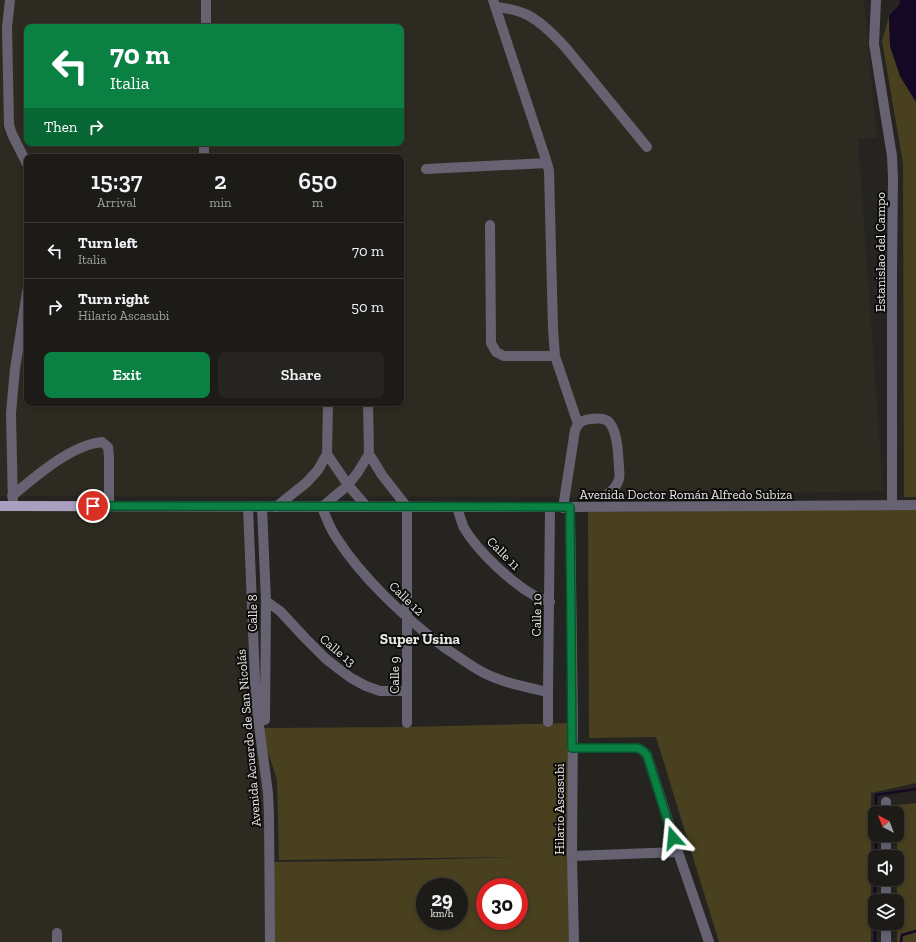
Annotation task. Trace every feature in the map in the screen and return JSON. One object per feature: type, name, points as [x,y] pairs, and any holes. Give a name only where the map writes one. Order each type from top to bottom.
[{"type":"main road","name":"Avenida Doctor Román Alfredo Subiza","points":[[0,506],[12,501],[109,506],[567,508]]},
{"type":"street","points":[[10,0],[7,27],[9,125],[24,158]]},
{"type":"street","points":[[206,0],[206,24]]},
{"type":"street","name":"Estanislao del Campo","points":[[876,0],[874,44],[892,156],[893,178],[892,505]]},
{"type":"street","points":[[495,3],[524,13],[536,20],[555,36],[647,147]]},
{"type":"street","points":[[495,3],[549,171],[552,329],[555,356],[578,424],[585,420],[595,418],[603,419],[608,422],[613,430],[617,445],[619,478],[615,487],[608,494]]},
{"type":"street","points":[[426,169],[547,163]]},
{"type":"street","points":[[490,225],[491,343],[496,352],[504,356],[555,356]]},
{"type":"street","points":[[12,501],[11,413],[15,369],[24,311]]},
{"type":"street","points":[[276,507],[306,483],[318,470],[326,454],[328,406]]},
{"type":"street","points":[[322,507],[348,485],[358,472],[368,454],[368,406]]},
{"type":"street","name":"Hilario Ascasubi","points":[[574,942],[567,508],[575,430],[578,424]]},
{"type":"street","points":[[12,501],[41,472],[71,452],[94,442],[102,442],[108,447],[109,506]]},
{"type":"street","points":[[326,454],[348,485],[367,507]]},
{"type":"street","points":[[368,454],[407,507]]},
{"type":"street","name":"Avenida Doctor Román Alfredo Subiza","points":[[567,508],[916,505]]},
{"type":"street","name":"Avenida Acuerdo de San Nicolás","points":[[248,507],[256,704],[268,793],[270,942]]},
{"type":"street","name":"Calle 8","points":[[262,507],[266,601],[265,720]]},
{"type":"street","name":"Calle 12","points":[[322,507],[328,522],[343,547],[364,573],[407,617],[463,660],[483,672],[504,682],[548,692]]},
{"type":"street","name":"Calle 9","points":[[407,507],[407,723]]},
{"type":"street","name":"Calle 11","points":[[457,507],[464,528],[492,563],[528,591],[537,597],[550,602]]},
{"type":"street","name":"Calle 10","points":[[548,722],[550,508]]},
{"type":"street","name":"Calle 13","points":[[266,601],[280,611],[326,659],[351,678],[380,691],[407,691]]},
{"type":"street","points":[[572,748],[638,748],[647,755],[709,942]]},
{"type":"street","points":[[572,856],[678,852]]},
{"type":"street","points":[[886,930],[886,942]]},
{"type":"shaded area","points":[[0,0],[864,0],[877,138],[858,139],[883,491],[601,497],[0,496]]},
{"type":"shaded area","points":[[900,0],[916,0],[916,102],[900,76],[890,46],[889,16],[899,5]]},
{"type":"shaded area","points":[[889,16],[890,46],[900,76],[916,102],[916,497],[904,497],[903,163],[882,41]]},
{"type":"shaded area","points":[[0,506],[248,507],[268,793],[270,942],[0,942]]},
{"type":"shaded area","points":[[916,509],[916,783],[871,793],[871,806],[868,806],[868,842],[871,842],[871,850],[868,850],[868,886],[871,886],[871,894],[868,894],[868,930],[871,930],[871,942],[719,942],[656,737],[589,738],[588,512]]},
{"type":"shaded area","points":[[571,723],[574,942],[270,942],[269,862],[520,857],[279,860],[277,780],[266,746],[264,728],[407,727]]},
{"type":"shaded area","points":[[916,803],[916,942],[897,942],[897,930],[904,930],[904,894],[897,894],[897,886],[904,886],[904,850],[897,850],[897,842],[904,842],[904,806],[897,805]]},
{"type":"waterway","points":[[876,806],[876,795],[916,789]]},
{"type":"waterway","points":[[876,842],[876,850]]},
{"type":"waterway","points":[[875,886],[875,894]]},
{"type":"waterway","points":[[875,930],[875,942]]},
{"type":"waterway","points":[[901,942],[902,935],[916,931]]},
{"type":"district","name":"Super Usina","points":[[420,639]]},
{"type":"route","points":[[93,506],[570,507],[573,722],[572,748],[638,748],[643,751],[647,755],[673,838]]}]
